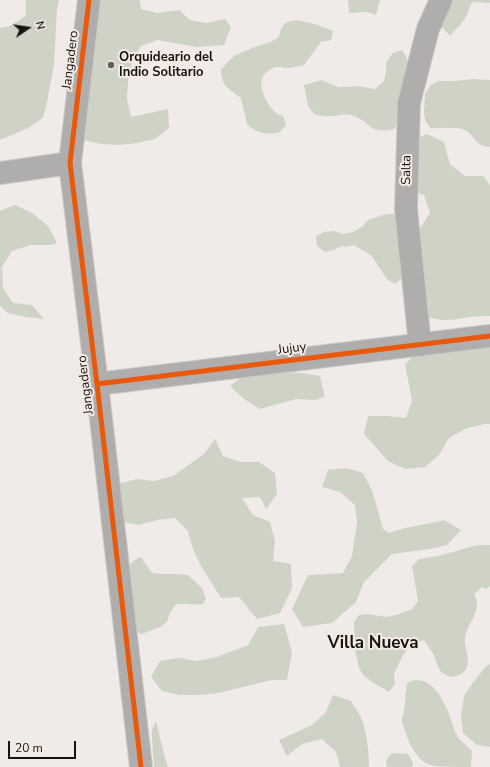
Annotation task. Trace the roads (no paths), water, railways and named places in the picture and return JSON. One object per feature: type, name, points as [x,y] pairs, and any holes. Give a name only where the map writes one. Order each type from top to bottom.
[{"type":"street","name":"Jangadero","points":[[89,0],[70,163],[141,767]]},
{"type":"street","name":"Salta","points":[[420,345],[406,209],[408,103],[428,30],[440,0]]},
{"type":"street","points":[[0,173],[70,163]]},
{"type":"street","name":"Jujuy","points":[[97,384],[490,336]]},
{"type":"place","name":"Orquideario del Indio Solitario","points":[[111,65]]},
{"type":"district","name":"Villa Nueva","points":[[373,644]]}]
